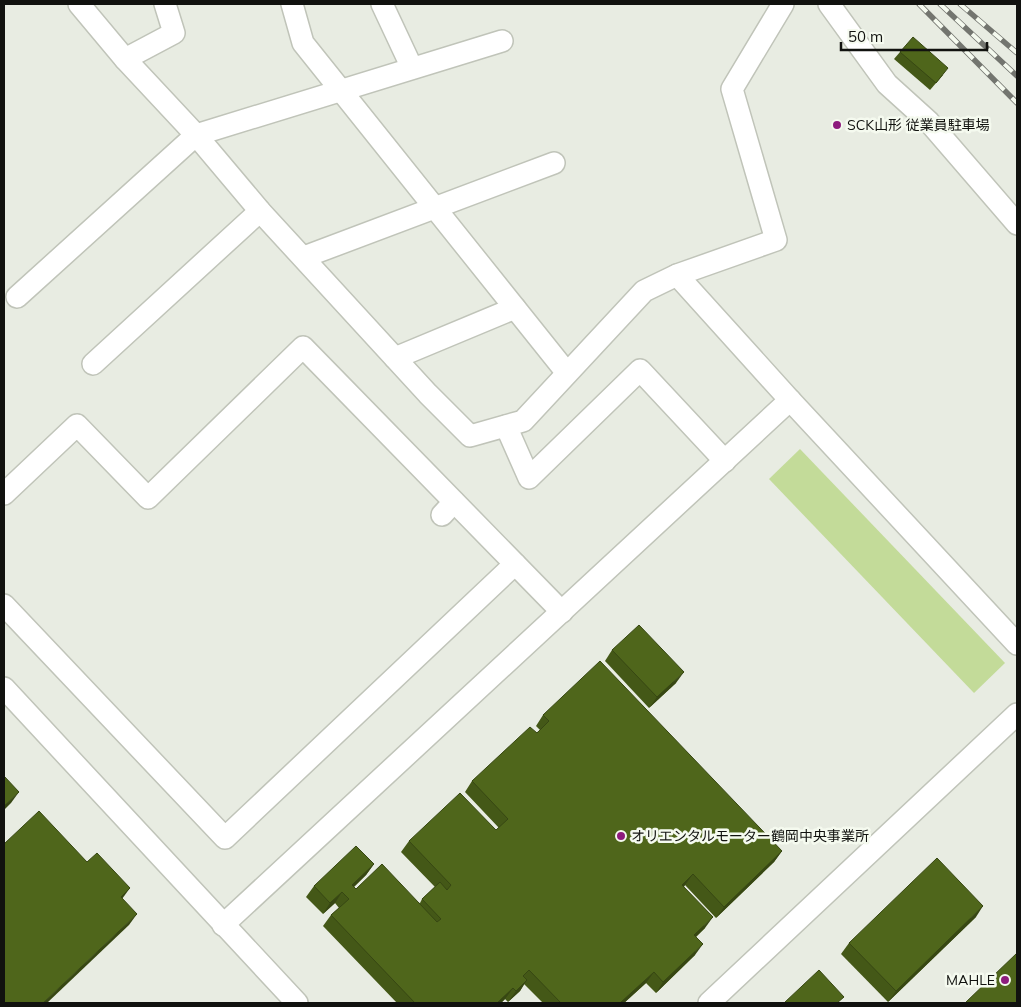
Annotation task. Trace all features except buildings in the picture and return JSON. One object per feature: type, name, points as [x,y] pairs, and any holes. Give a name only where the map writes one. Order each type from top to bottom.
[{"type":"street","points":[[79,4],[125,59],[196,135],[260,211],[428,394],[470,436],[523,421],[644,291],[677,275],[776,240],[732,89],[783,4]]},
{"type":"street","points":[[125,59],[174,33],[165,4]]},
{"type":"street","points":[[292,4],[303,43],[567,373]]},
{"type":"street","points":[[382,4],[412,68]]},
{"type":"street","points":[[829,4],[887,84],[930,122],[1017,224]]},
{"type":"street","points":[[17,297],[196,135],[502,41]]},
{"type":"street","points":[[304,257],[554,163]]},
{"type":"street","points":[[93,364],[260,211]]},
{"type":"street","points":[[677,275],[790,400],[1017,644]]},
{"type":"street","points":[[395,358],[515,308]]},
{"type":"street","points":[[4,494],[77,425],[148,498],[303,347],[448,508],[515,564],[562,612]]},
{"type":"street","points":[[506,426],[529,478],[640,370],[725,461]]},
{"type":"street","points":[[223,925],[790,400]]},
{"type":"street","points":[[4,605],[225,838],[515,564]]},
{"type":"street","points":[[4,688],[297,1003]]},
{"type":"street","points":[[709,1003],[1017,714]]},
{"type":"green space","points":[[800,449],[1005,663],[974,693],[769,479]]},
{"type":"railway","points":[[919,4],[1017,103]]},
{"type":"railway","points":[[940,4],[1017,76]]},
{"type":"railway","points":[[960,4],[1017,53]]},
{"type":"place","name":"SCK山形 従業員駐車場","points":[[837,125]]},
{"type":"place","name":"オリエンタルモーター鶴岡中央事業所","points":[[621,836]]},
{"type":"place","name":"MAHLE","points":[[1005,980]]}]
